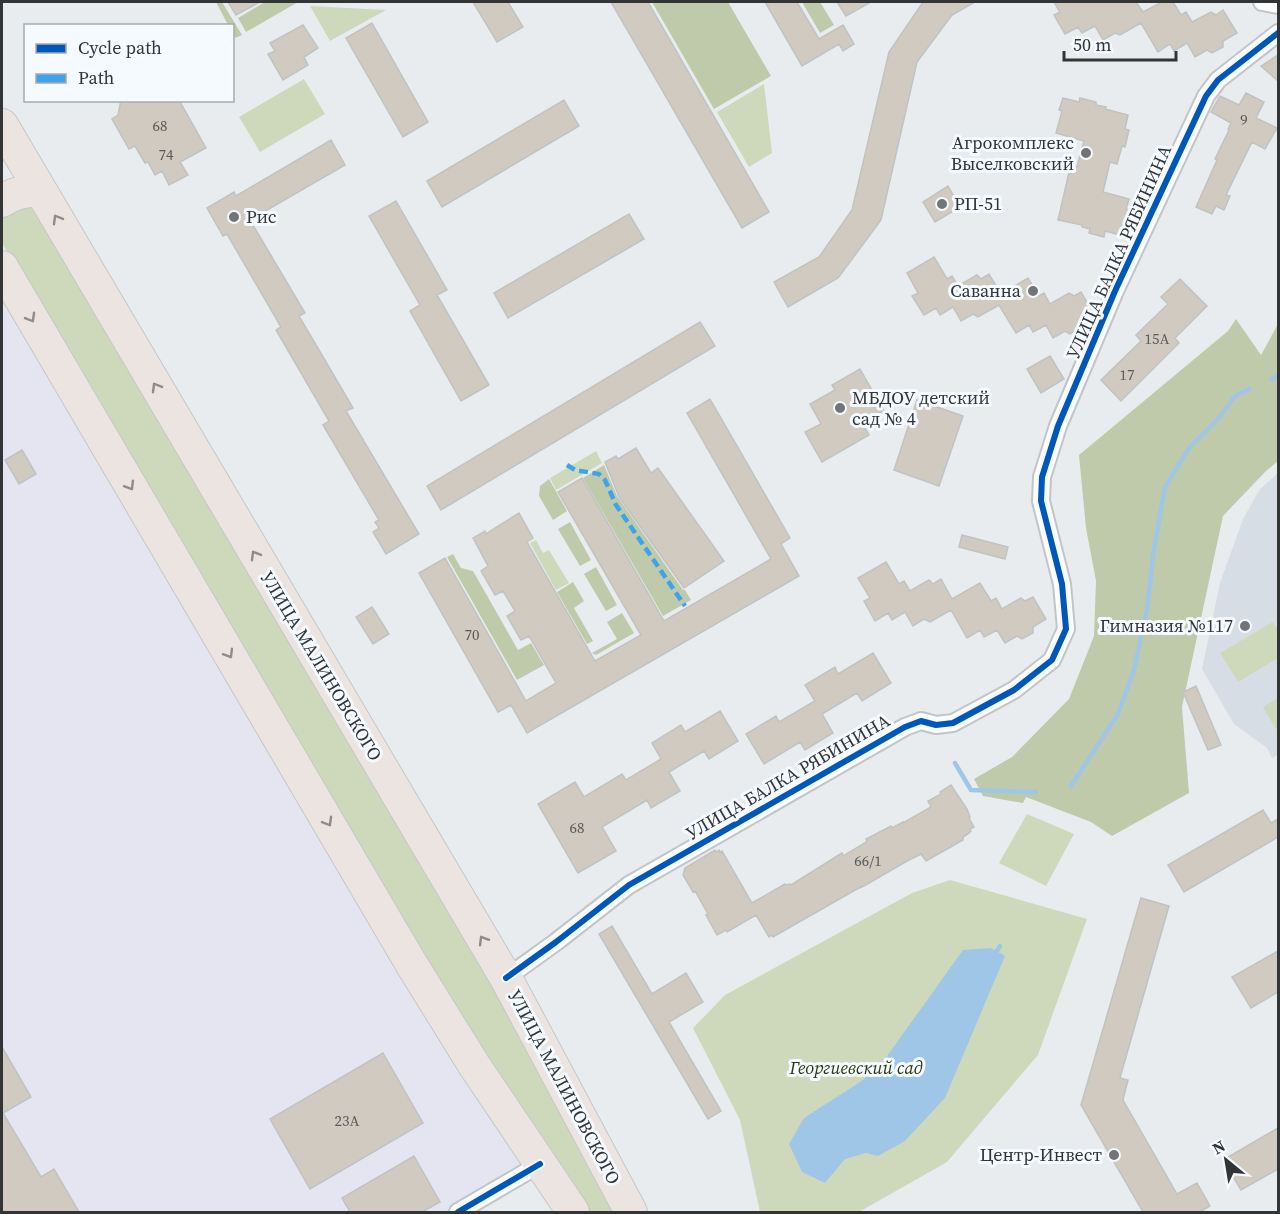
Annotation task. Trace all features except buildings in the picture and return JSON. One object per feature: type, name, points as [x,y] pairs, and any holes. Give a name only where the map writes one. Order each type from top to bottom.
[{"type":"highway","name":"УЛИЦА МАЛИНОВСКОГО","points":[[2,125],[10,164],[41,191],[506,978],[631,1212]]},
{"type":"highway","points":[[2,201],[16,193],[41,191]]},
{"type":"highway","points":[[2,267],[412,965],[474,1065],[573,1212]]},
{"type":"street","points":[[1262,2],[1278,5]]},
{"type":"street","name":"УЛИЦА БАЛКА РЯБИНИНА","points":[[506,978],[629,885],[905,727],[921,721],[936,725],[953,723],[1014,690],[1052,660],[1066,629],[1062,584],[1041,501],[1042,477],[1058,426],[1115,291],[1206,96],[1218,80],[1278,33]]},
{"type":"street","points":[[458,1212],[540,1164]]},
{"type":"shaded area","points":[[2,284],[529,1173],[462,1212],[2,1212]]},
{"type":"shaded area","name":"Гимназия №117","points":[[1278,473],[1278,754],[1272,758],[1267,748],[1234,724],[1202,669],[1220,583],[1243,519],[1260,489]]},
{"type":"green space","points":[[216,2],[222,2],[242,35],[235,38],[234,24],[227,24]]},
{"type":"green space","points":[[265,2],[298,2],[246,32],[238,18]]},
{"type":"green space","points":[[652,2],[728,2],[771,76],[714,109]]},
{"type":"green space","points":[[802,2],[820,2],[834,25],[820,33]]},
{"type":"green space","points":[[310,6],[386,10],[330,41]]},
{"type":"green space","points":[[304,79],[325,114],[260,152],[239,117]]},
{"type":"green space","points":[[764,84],[772,153],[749,167],[717,112]]},
{"type":"green space","points":[[34,205],[486,969],[618,1212],[586,1212],[445,990],[2,243],[2,210]]},
{"type":"green space","points":[[1236,319],[1261,355],[1278,324],[1278,461],[1223,516],[1182,707],[1189,793],[1112,836],[1091,822],[1026,797],[1023,803],[983,796],[974,779],[1012,757],[1069,699],[1094,636],[1096,581],[1086,528],[1079,455],[1228,331]]},
{"type":"green space","points":[[596,451],[602,463],[556,490],[550,478]]},
{"type":"green space","points":[[604,465],[617,496],[691,600],[663,616],[583,478]]},
{"type":"green space","points":[[549,479],[567,511],[553,520],[539,496],[540,486]]},
{"type":"green space","points":[[570,522],[591,560],[580,566],[558,529]]},
{"type":"green space","points":[[536,540],[543,553],[549,550],[569,583],[556,590],[530,543]]},
{"type":"green space","points":[[453,554],[461,568],[473,571],[518,650],[531,643],[544,665],[517,680],[447,557]]},
{"type":"green space","points":[[596,567],[617,605],[606,611],[584,574]]},
{"type":"green space","points":[[573,582],[584,601],[574,608],[593,641],[587,644],[557,592]]},
{"type":"green space","points":[[622,613],[634,633],[596,655],[592,653],[617,639],[607,622]]},
{"type":"green space","points":[[1273,622],[1278,630],[1278,658],[1238,682],[1220,653]]},
{"type":"green space","points":[[1278,698],[1278,728],[1276,729],[1263,707]]},
{"type":"green space","points":[[1027,814],[1074,834],[1046,886],[999,863]]},
{"type":"green space","name":"Георгиевский сад","points":[[950,880],[1087,919],[1038,1055],[947,1162],[859,1212],[760,1212],[740,1120],[693,1028],[725,995],[912,893]]},
{"type":"water","points":[[991,948],[1005,956],[945,1098],[905,1141],[878,1156],[866,1153],[845,1159],[825,1183],[802,1172],[789,1144],[804,1118],[860,1082],[880,1066],[963,950]]},
{"type":"waterway","points":[[1272,379],[1278,376]]},
{"type":"waterway","points":[[1071,786],[1118,714],[1134,670],[1147,609],[1154,549],[1165,487],[1189,448],[1219,418],[1235,396],[1249,389]]},
{"type":"waterway","points":[[955,763],[971,790],[1036,792]]},
{"type":"waterway","points":[[997,951],[1000,946]]},
{"type":"marked path","points":[[567,465],[575,470],[599,474],[605,480],[616,505],[685,606]]},
{"type":"cycle path","points":[[506,978],[629,885],[905,727],[921,721],[936,725],[953,723],[1014,690],[1052,660],[1066,629],[1062,584],[1041,501],[1042,477],[1058,426],[1115,291],[1206,96],[1218,80],[1278,33]]},
{"type":"cycle path","points":[[458,1212],[540,1164]]},
{"type":"place","name":"Агрокомплекс Выселковский","points":[[1086,153]]},
{"type":"place","name":"РП-51","points":[[942,204]]},
{"type":"place","name":"Рис","points":[[234,217]]},
{"type":"place","name":"Саванна","points":[[1033,291]]},
{"type":"place","name":"МБДОУ детский сад № 4","points":[[840,408]]},
{"type":"place","name":"Гимназия №117","points":[[1245,626]]},
{"type":"place","name":"Центр-Инвест","points":[[1114,1155]]}]
